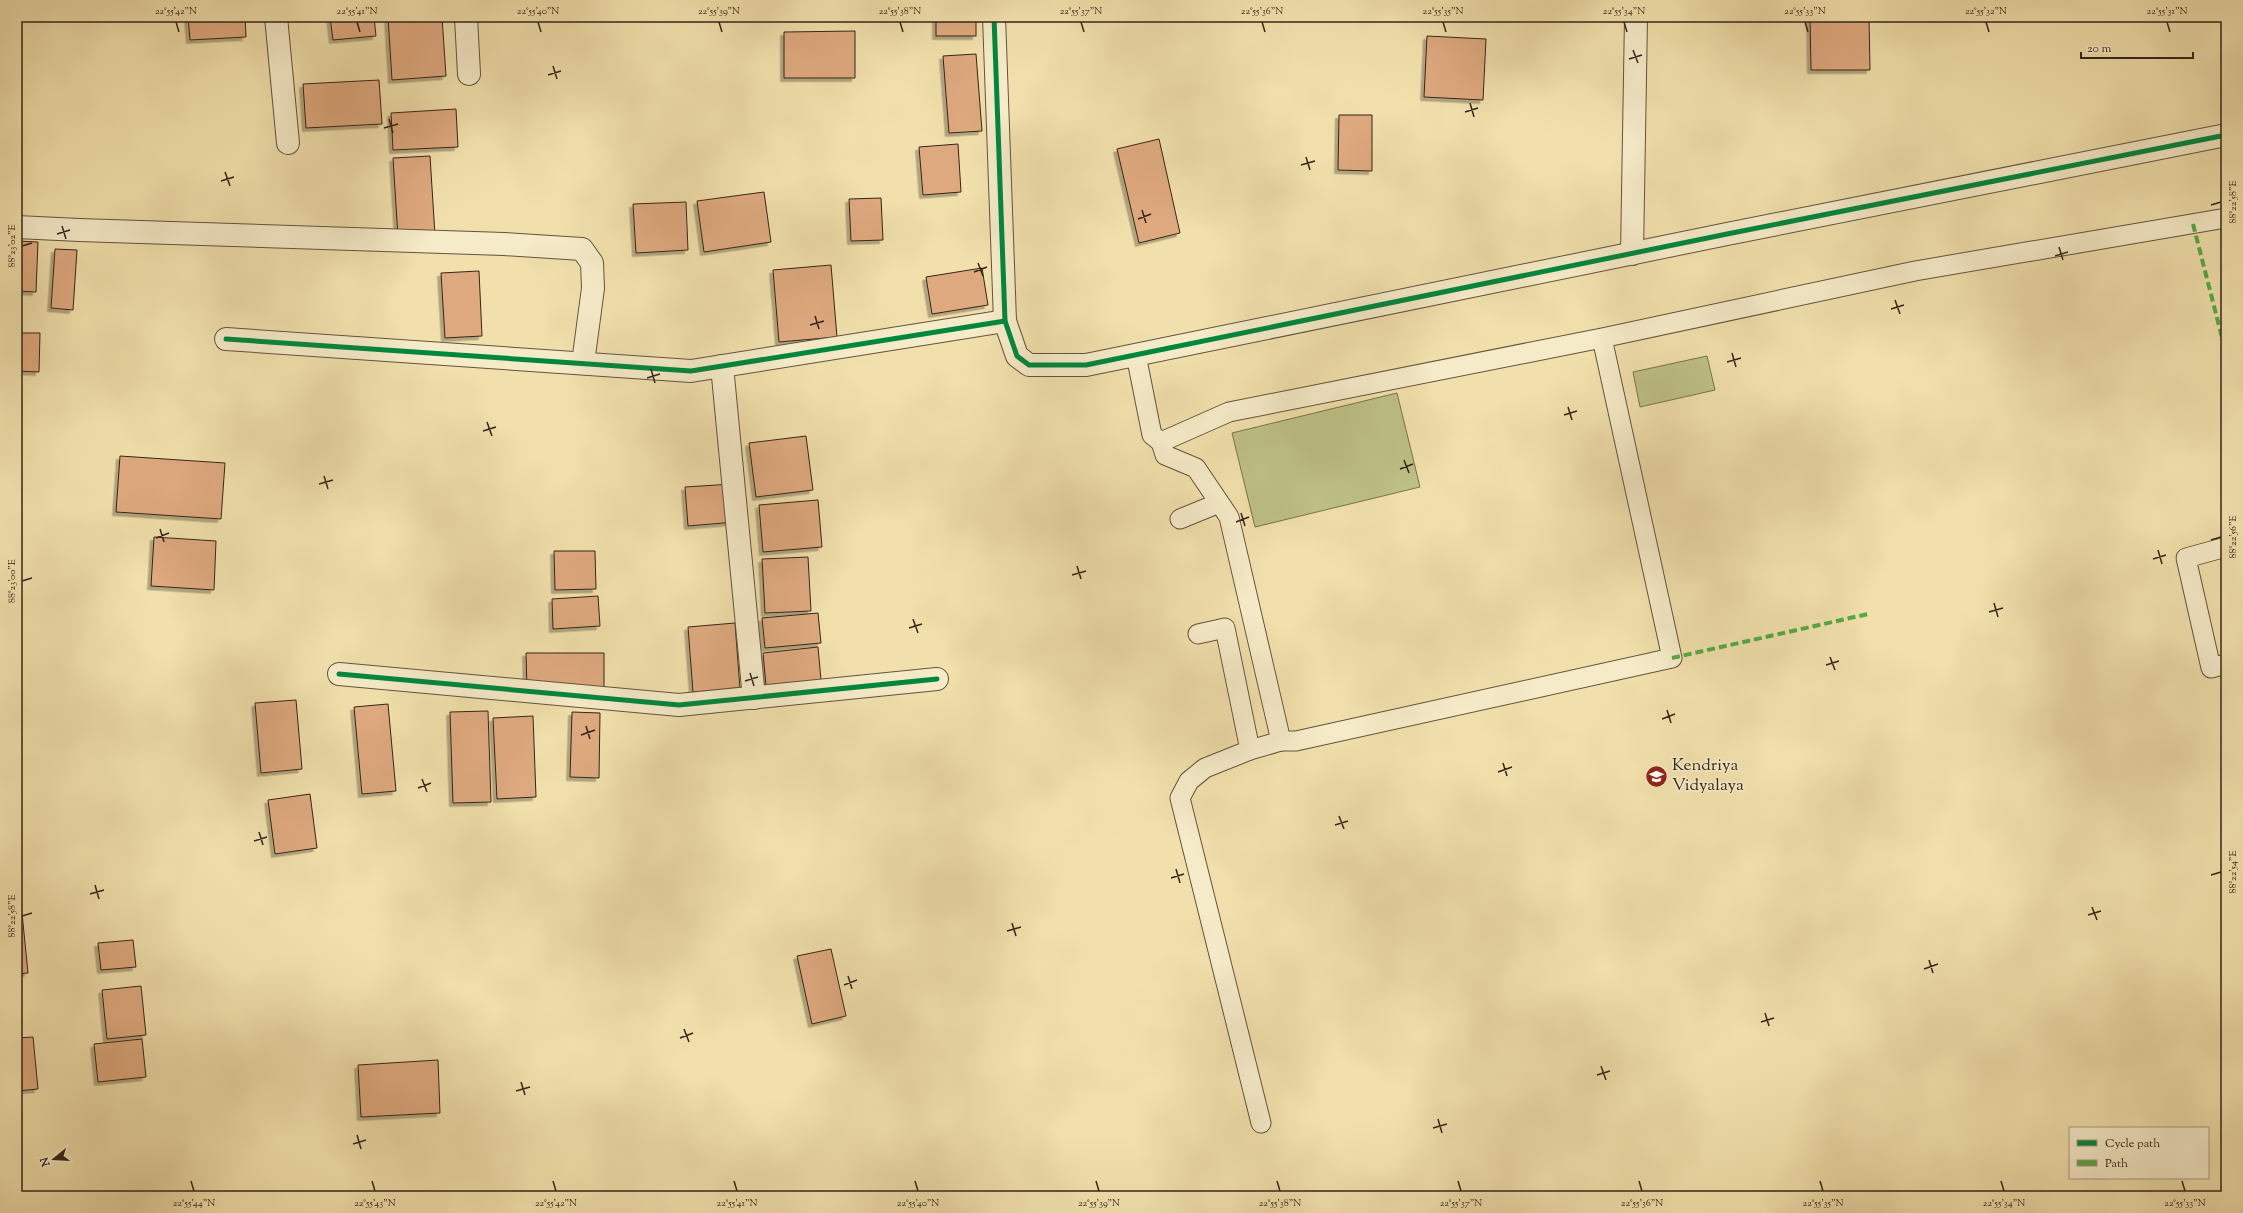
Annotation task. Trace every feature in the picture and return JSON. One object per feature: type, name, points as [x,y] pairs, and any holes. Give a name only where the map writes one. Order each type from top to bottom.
[{"type":"street","points":[[276,17],[288,143]]},
{"type":"street","points":[[466,17],[469,74]]},
{"type":"street","points":[[994,17],[1005,321],[1017,356],[1029,365],[1086,365],[2226,135]]},
{"type":"street","points":[[1632,254],[1636,17]]},
{"type":"street","points":[[17,226],[79,230],[504,244],[582,249],[592,263],[593,288],[583,364]]},
{"type":"street","points":[[226,340],[691,371],[1005,321]]},
{"type":"street","points":[[722,366],[754,698]]},
{"type":"street","points":[[339,674],[679,705],[936,679]]},
{"type":"lane","points":[[1161,442],[1228,412],[1602,338],[1915,271],[2226,218]]},
{"type":"lane","points":[[1261,1123],[1180,798],[1189,781],[1205,768],[1250,750],[1281,741],[1296,741],[1672,658],[1602,338]]},
{"type":"lane","points":[[1136,355],[1152,435],[1161,442],[1165,455],[1196,468],[1229,517],[1281,741]]},
{"type":"lane","points":[[1180,519],[1220,503]]},
{"type":"lane","points":[[2226,547],[2186,558],[2211,668],[2226,664]]},
{"type":"lane","points":[[1198,634],[1225,628],[1250,750]]},
{"type":"green space","points":[[1707,356],[1715,390],[1640,407],[1633,372]]},
{"type":"green space","points":[[1397,393],[1420,487],[1255,527],[1232,433]]},
{"type":"building","points":[[188,17],[245,17],[246,37],[190,40]]},
{"type":"building","points":[[330,17],[374,17],[376,36],[333,40]]},
{"type":"building","points":[[388,17],[442,17],[446,76],[392,80]]},
{"type":"building","points":[[936,17],[976,17],[976,36],[936,36]]},
{"type":"building","points":[[1810,17],[1869,17],[1870,70],[1811,70]]},
{"type":"building","points":[[855,31],[855,78],[784,78],[784,32]]},
{"type":"building","points":[[1427,36],[1486,39],[1483,100],[1424,97]]},
{"type":"building","points":[[976,54],[982,131],[949,133],[943,56]]},
{"type":"building","points":[[379,80],[382,124],[306,128],[303,84]]},
{"type":"building","points":[[456,109],[458,147],[393,150],[391,113]]},
{"type":"building","points":[[1339,115],[1372,115],[1372,171],[1338,170]]},
{"type":"building","points":[[1159,139],[1180,233],[1139,243],[1117,149]]},
{"type":"building","points":[[958,144],[961,192],[923,195],[919,147]]},
{"type":"building","points":[[430,156],[435,235],[398,237],[393,158]]},
{"type":"building","points":[[764,192],[771,242],[704,252],[697,201]]},
{"type":"building","points":[[881,198],[883,240],[851,241],[849,199]]},
{"type":"building","points":[[686,202],[688,250],[636,253],[633,204]]},
{"type":"building","points":[[17,241],[38,242],[36,292],[17,291]]},
{"type":"building","points":[[55,249],[77,250],[73,310],[51,308]]},
{"type":"building","points":[[831,265],[837,337],[779,342],[773,270]]},
{"type":"building","points":[[982,268],[988,305],[932,314],[926,277]]},
{"type":"building","points":[[479,271],[482,336],[445,338],[441,273]]},
{"type":"building","points":[[17,333],[40,333],[39,372],[17,371]]},
{"type":"building","points":[[806,436],[813,490],[756,497],[749,443]]},
{"type":"building","points":[[120,456],[225,463],[221,519],[116,512]]},
{"type":"building","points":[[732,484],[735,522],[688,526],[685,487]]},
{"type":"building","points":[[818,500],[822,547],[763,552],[759,505]]},
{"type":"building","points":[[154,537],[216,541],[214,590],[151,586]]},
{"type":"building","points":[[554,551],[595,551],[596,589],[555,590]]},
{"type":"building","points":[[808,557],[811,611],[765,613],[762,559]]},
{"type":"building","points":[[598,596],[600,626],[553,629],[552,599]]},
{"type":"building","points":[[818,613],[821,643],[765,648],[762,618]]},
{"type":"building","points":[[735,623],[740,689],[693,692],[688,627]]},
{"type":"building","points":[[818,647],[821,680],[766,685],[763,653]]},
{"type":"building","points":[[526,653],[604,653],[604,689],[527,689]]},
{"type":"building","points":[[296,700],[302,769],[261,773],[255,703]]},
{"type":"building","points":[[388,704],[396,791],[362,794],[354,707]]},
{"type":"building","points":[[488,711],[491,802],[453,803],[450,712]]},
{"type":"building","points":[[572,712],[600,713],[599,778],[570,777]]},
{"type":"building","points":[[533,716],[536,797],[497,799],[493,718]]},
{"type":"building","points":[[310,794],[317,848],[275,854],[268,800]]},
{"type":"building","points":[[17,903],[21,903],[28,973],[17,974]]},
{"type":"building","points":[[133,940],[136,967],[101,970],[98,943]]},
{"type":"building","points":[[831,949],[846,1016],[812,1024],[797,956]]},
{"type":"building","points":[[141,986],[146,1035],[107,1039],[102,990]]},
{"type":"building","points":[[33,1037],[38,1089],[17,1091],[17,1038]]},
{"type":"building","points":[[142,1039],[146,1077],[98,1082],[94,1044]]},
{"type":"building","points":[[438,1060],[440,1113],[361,1117],[358,1065]]},
{"type":"marked path","points":[[2193,224],[2226,353]]},
{"type":"marked path","points":[[1672,658],[1868,614]]},
{"type":"cycle path","points":[[994,17],[1005,321],[1017,356],[1029,365],[1086,365],[1727,234],[2226,135]]},
{"type":"cycle path","points":[[226,339],[691,371],[1005,321]]},
{"type":"cycle path","points":[[339,674],[679,705],[937,679]]},
{"type":"place","name":"Kendriya Vidyalaya","points":[[1657,776]]}]
